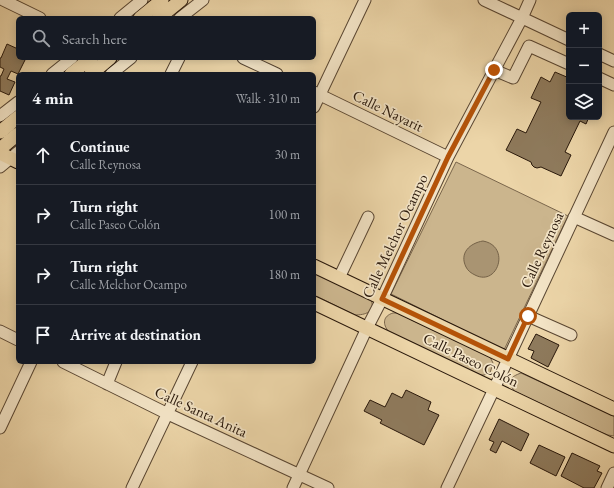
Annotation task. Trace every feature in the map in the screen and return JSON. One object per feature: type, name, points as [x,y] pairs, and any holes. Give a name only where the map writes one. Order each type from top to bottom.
[{"type":"main road","points":[[142,16],[162,0]]},
{"type":"main road","points":[[161,16],[181,0]]},
{"type":"main road","points":[[74,72],[88,60]]},
{"type":"main road","points":[[93,72],[108,60]]},
{"type":"main road","points":[[0,132],[11,123]]},
{"type":"main road","points":[[0,149],[11,123]]},
{"type":"main road","name":"Calle Paseo Colón","points":[[316,267],[614,409]]},
{"type":"main road","name":"Calle Paseo Colón","points":[[316,304],[614,446]]},
{"type":"street","points":[[3,0],[36,16]]},
{"type":"street","points":[[122,16],[142,0]]},
{"type":"street","points":[[183,16],[203,0]]},
{"type":"street","points":[[317,93],[364,0]]},
{"type":"street","points":[[484,0],[566,39]]},
{"type":"street","name":"Calle Melchor Ocampo","points":[[293,488],[448,157],[522,18],[530,0]]},
{"type":"street","points":[[494,70],[513,78],[529,46],[566,63]]},
{"type":"street","points":[[602,55],[614,61]]},
{"type":"street","points":[[54,72],[70,60]]},
{"type":"street","points":[[114,72],[128,60]]},
{"type":"street","points":[[172,72],[178,60]]},
{"type":"street","points":[[247,60],[273,72]]},
{"type":"street","points":[[602,79],[614,85]]},
{"type":"street","name":"Calle Nayarit","points":[[317,93],[448,157]]},
{"type":"street","points":[[11,123],[16,108]]},
{"type":"street","name":"Calle Reynosa","points":[[447,488],[614,132]]},
{"type":"street","points":[[0,166],[12,156]]},
{"type":"street","points":[[339,278],[368,217]]},
{"type":"street","points":[[574,217],[614,236]]},
{"type":"street","points":[[528,316],[571,335]]},
{"type":"street","points":[[0,331],[16,339]]},
{"type":"street","points":[[0,428],[30,364]]},
{"type":"street","name":"Calle Santa Anita","points":[[67,364],[168,414],[328,488]]},
{"type":"street","points":[[107,384],[115,364]]},
{"type":"street","points":[[132,488],[191,364]]},
{"type":"street","points":[[607,488],[614,473]]},
{"type":"shaded area","points":[[456,162],[568,216],[504,350],[391,294]]},
{"type":"shaded area","points":[[483,241],[492,244],[497,250],[499,257],[495,271],[490,275],[483,277],[475,275],[469,271],[464,262],[464,257],[470,246]]},
{"type":"shaded area","points":[[316,274],[371,300],[372,307],[369,312],[355,315],[316,296]]},
{"type":"shaded area","points":[[393,313],[397,313],[490,357],[493,363],[490,373],[480,375],[389,332],[385,326],[385,318]]},
{"type":"shaded area","points":[[521,373],[614,416],[614,436],[598,431],[514,391],[511,384],[511,379]]},
{"type":"building","points":[[7,44],[16,48],[16,60],[25,60],[19,72],[16,73],[11,71],[7,79],[15,82],[9,95],[0,91],[0,76],[4,69],[0,67],[1,58]]},
{"type":"building","points":[[555,72],[566,77],[566,120],[588,120],[586,124],[580,121],[565,152],[571,155],[561,176],[541,167],[534,167],[531,162],[506,150],[517,129],[526,133],[541,102],[531,98],[541,77],[550,82]]},
{"type":"building","points":[[536,334],[559,345],[548,367],[531,358],[534,351],[528,349]]},
{"type":"building","points":[[406,390],[431,402],[428,410],[439,415],[424,445],[380,423],[382,420],[364,411],[370,400],[385,407],[392,393],[402,398]]},
{"type":"building","points":[[499,419],[529,434],[521,451],[502,441],[496,453],[490,450],[494,442],[489,440]]},
{"type":"building","points":[[539,445],[565,457],[556,476],[530,463]]},
{"type":"building","points":[[572,453],[600,466],[597,471],[602,473],[594,488],[584,488],[561,476]]},
{"type":"route","points":[[494,70],[448,157],[382,299],[508,359],[528,316]]}]
